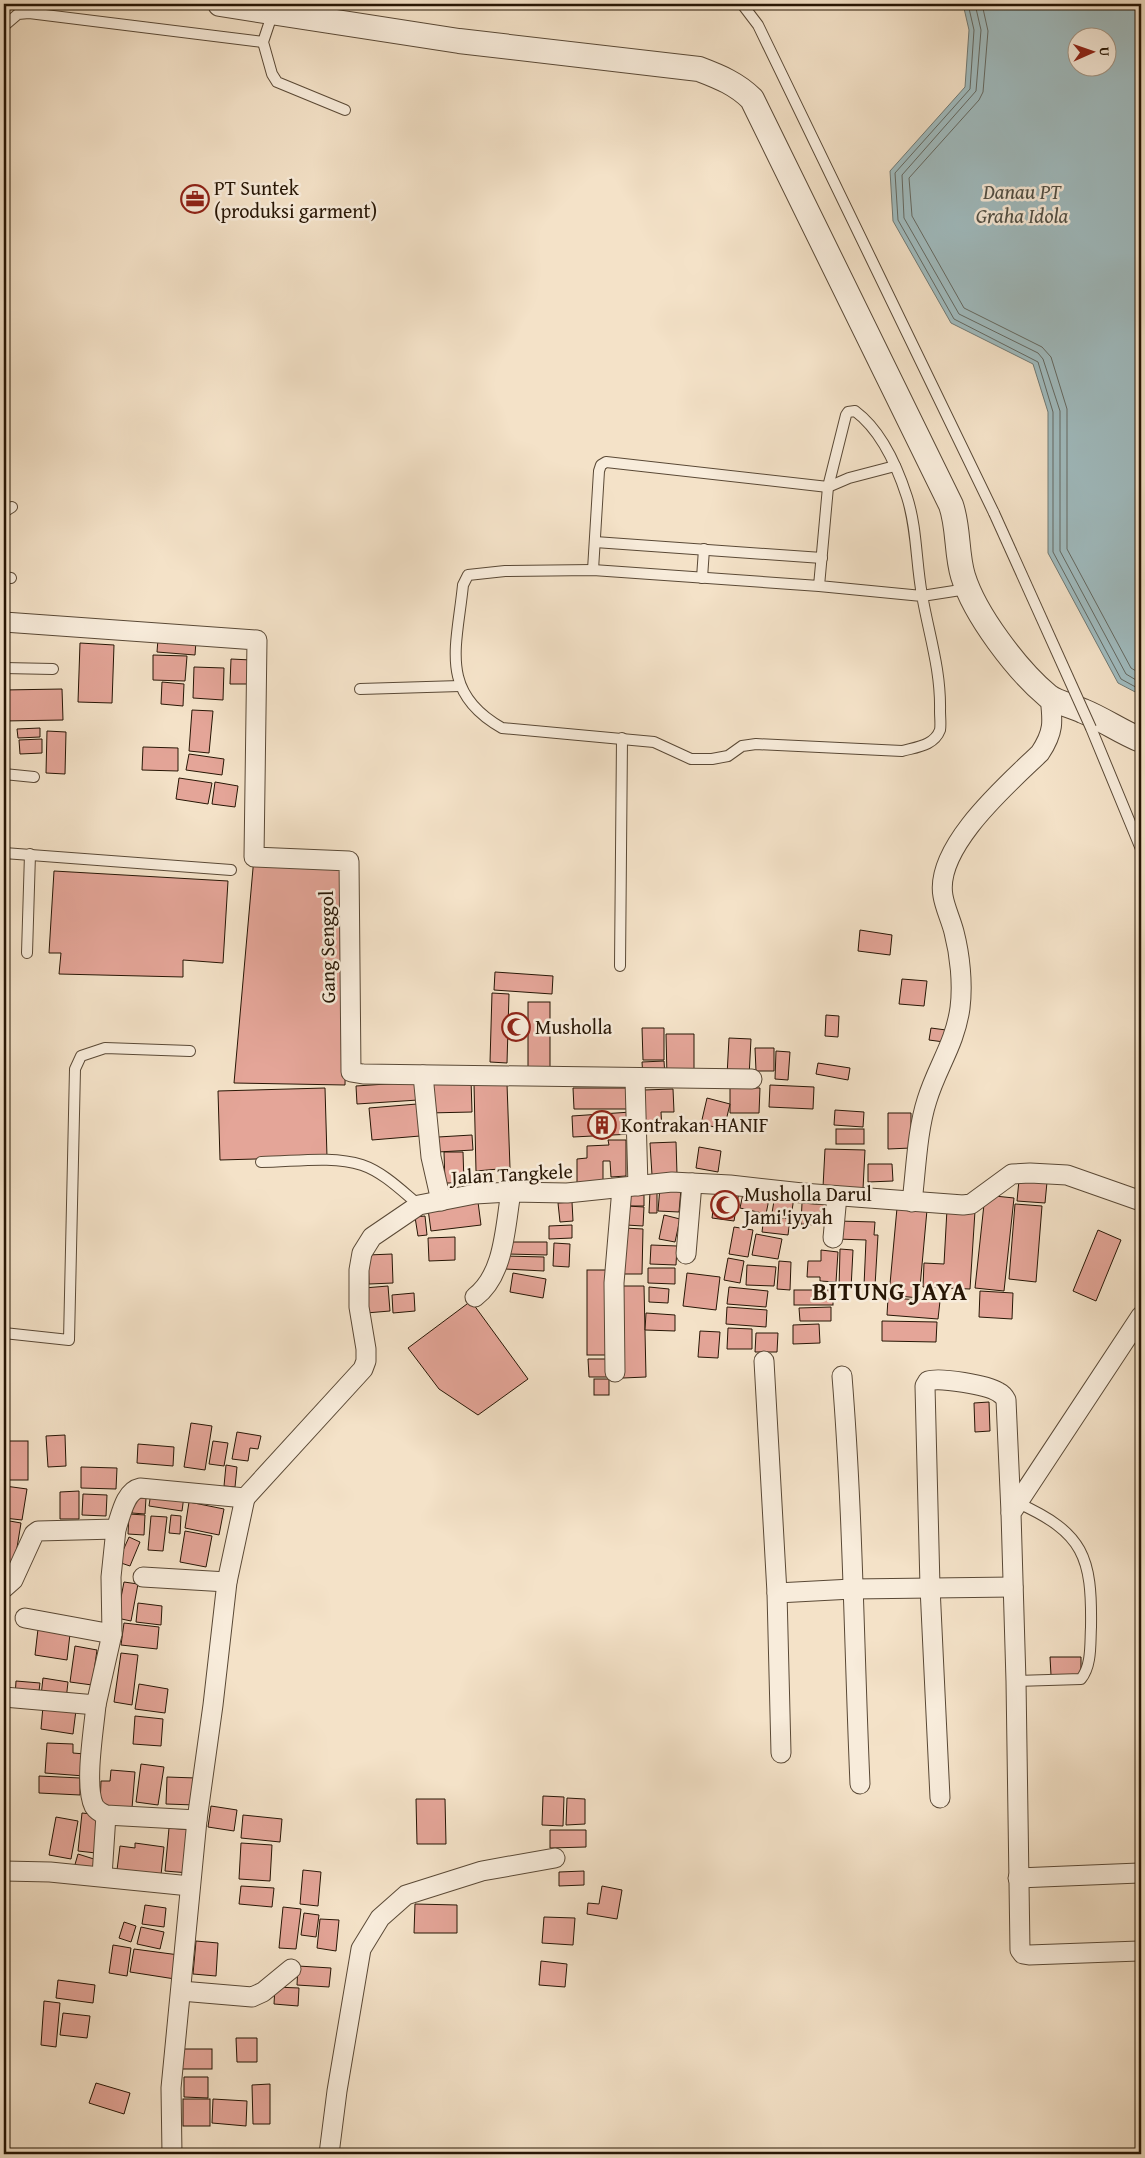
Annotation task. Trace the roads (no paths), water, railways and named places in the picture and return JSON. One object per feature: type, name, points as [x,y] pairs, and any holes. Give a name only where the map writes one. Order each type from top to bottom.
[{"type":"street","points":[[220,4],[459,41],[699,69],[725,79],[741,88],[752,99],[951,505],[956,519],[962,575],[967,589],[1002,646],[1022,671],[1050,698],[1086,712],[1120,731],[1141,740]]},
{"type":"street","name":"Gang Senggol","points":[[4,622],[257,640],[254,857],[348,861],[351,1072],[363,1074],[634,1079],[752,1079]]},
{"type":"street","points":[[912,1202],[926,1101],[954,1038],[960,1007],[957,944],[942,894],[945,876],[949,862],[967,827],[1040,753],[1049,739],[1053,722],[1050,698]]},
{"type":"street","points":[[424,1075],[431,1157],[441,1201]]},
{"type":"street","points":[[615,1372],[614,1283],[630,1187],[634,1079]]},
{"type":"street","name":"Jalan Tangkele","points":[[245,1498],[363,1369],[366,1361],[366,1349],[359,1307],[358,1270],[362,1254],[372,1237],[419,1205],[475,1194],[511,1192],[567,1193],[692,1183],[912,1202],[971,1204],[1012,1174],[1030,1173],[1067,1175],[1141,1201]]},
{"type":"street","points":[[686,1254],[692,1183]]},
{"type":"street","points":[[475,1297],[492,1279],[500,1256],[511,1192]]},
{"type":"street","points":[[833,1238],[836,1196]]},
{"type":"street","points":[[1015,1508],[1141,1316]]},
{"type":"street","points":[[764,1361],[777,1593],[781,1753]]},
{"type":"street","points":[[842,1376],[851,1499],[852,1589],[860,1784]]},
{"type":"street","points":[[940,1798],[930,1587],[925,1386],[928,1381],[936,1379],[997,1391],[1006,1400],[1015,1508],[1013,1586],[1020,1950],[1024,1954],[1139,1951]]},
{"type":"street","points":[[172,2154],[171,2088],[197,1820],[227,1582],[245,1498],[140,1488],[133,1490],[129,1495],[116,1529],[111,1577],[112,1634],[96,1705],[90,1778],[93,1804],[99,1812],[106,1815],[197,1820]]},
{"type":"street","points":[[4,1588],[13,1580],[34,1534],[38,1531],[116,1529]]},
{"type":"street","points":[[143,1577],[227,1582]]},
{"type":"street","points":[[777,1593],[852,1589],[1013,1586]]},
{"type":"street","points":[[25,1618],[112,1634]]},
{"type":"street","points":[[4,1697],[96,1705]]},
{"type":"street","points":[[102,1876],[106,1815]]},
{"type":"street","points":[[329,2154],[337,2091],[347,2043],[361,1950],[380,1918],[406,1895],[482,1871],[555,1858]]},
{"type":"street","points":[[4,1871],[102,1876],[190,1886]]},
{"type":"street","points":[[1018,1878],[1139,1873]]},
{"type":"street","points":[[181,1992],[252,1997],[263,1992],[290,1969]]},
{"type":"lane","points":[[742,4],[758,25],[994,513],[1091,728],[1141,849]]},
{"type":"lane","points":[[274,11],[264,42],[272,74],[277,82],[345,110]]},
{"type":"lane","points":[[4,26],[18,14],[29,13],[264,42]]},
{"type":"lane","points":[[819,586],[828,487],[846,415],[850,411],[855,411],[871,424],[895,466],[907,499],[922,596],[933,641],[941,688],[940,729],[934,740],[924,746],[902,751],[756,744],[742,746],[728,756],[712,759],[690,758],[654,742],[502,728],[485,719],[470,702],[460,686],[455,668],[463,586],[468,575],[505,571],[593,570],[819,586],[922,596],[967,589]]},
{"type":"lane","points":[[593,570],[599,472],[602,465],[606,462],[828,487],[849,478],[895,466]]},
{"type":"lane","points":[[595,542],[822,558]]},
{"type":"lane","points":[[702,578],[704,549]]},
{"type":"lane","points":[[4,668],[54,669]]},
{"type":"lane","points":[[360,689],[460,686]]},
{"type":"lane","points":[[620,966],[622,738]]},
{"type":"lane","points":[[4,774],[34,777]]},
{"type":"lane","points":[[4,853],[232,870]]},
{"type":"lane","points":[[27,953],[30,854]]},
{"type":"lane","points":[[4,1333],[69,1340],[75,1068],[81,1056],[105,1048],[190,1051]]},
{"type":"lane","points":[[261,1162],[336,1161],[362,1166],[395,1185],[419,1205]]},
{"type":"lane","points":[[1015,1508],[1036,1511],[1068,1533],[1080,1547],[1087,1565],[1091,1592],[1090,1646],[1086,1672],[1081,1679],[1016,1681]]},
{"type":"water","name":"Danau PT Graha Idola","points":[[963,4],[1141,4],[1141,695],[1118,683],[1048,553],[1048,412],[1033,364],[951,323],[893,221],[890,171],[965,87],[969,30]]},
{"type":"place","name":"PT Suntek (produksi garment)","points":[[195,199]]},
{"type":"place","name":"Musholla","points":[[516,1027]]},
{"type":"place","name":"Kontrakan HANIF","points":[[602,1125]]},
{"type":"place","name":"Musholla Darul Jami'iyyah","points":[[725,1205]]},
{"type":"district","name":"BITUNG JAYA","points":[[890,1291]]}]
